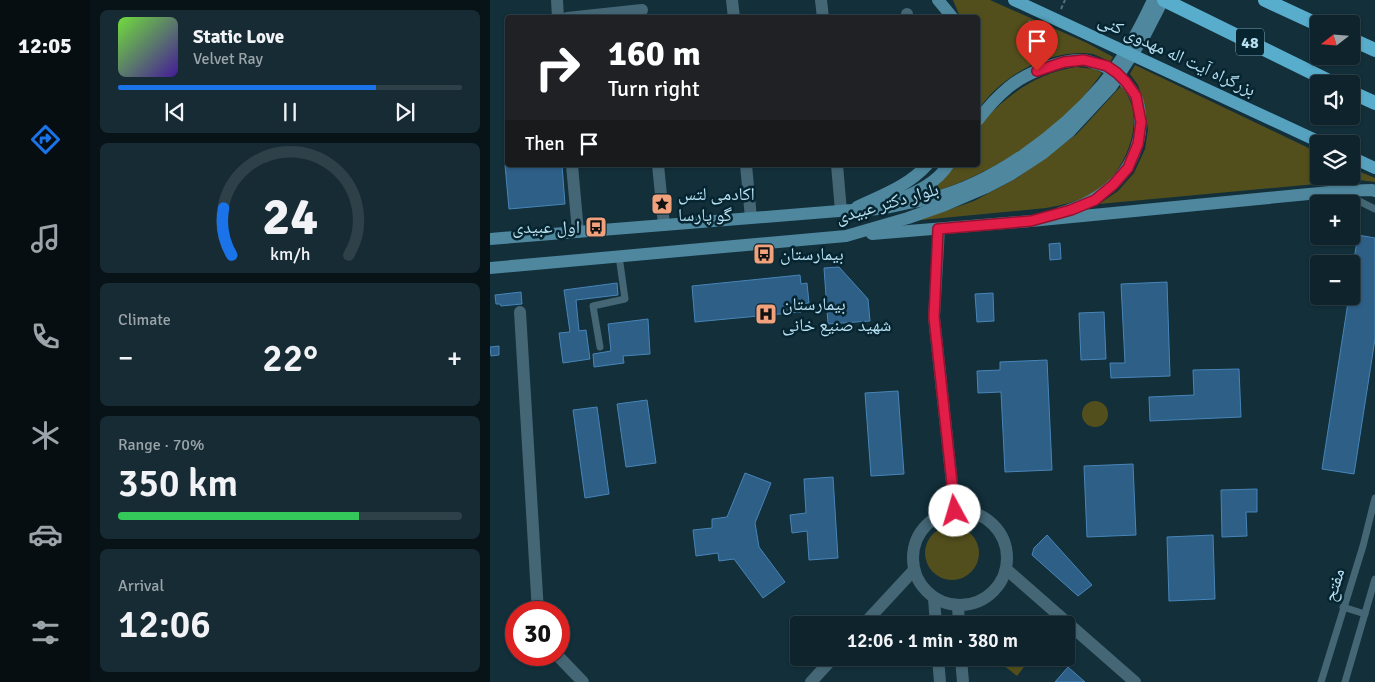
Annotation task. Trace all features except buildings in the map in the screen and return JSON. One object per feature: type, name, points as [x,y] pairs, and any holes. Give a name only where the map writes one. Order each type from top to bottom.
[{"type":"highway","name":"48","points":[[1164,0],[1317,75]]},
{"type":"highway","points":[[1265,0],[1310,21]]},
{"type":"highway","points":[[1360,43],[1375,50]]},
{"type":"highway","points":[[1360,96],[1375,103]]},
{"type":"main road","points":[[938,0],[950,15]]},
{"type":"main road","name":"بزرگراه آیت اله مهدوی کنی","points":[[1014,0],[1310,137]]},
{"type":"main road","name":"بلوار دکتر عبیدی","points":[[490,239],[846,210],[879,209],[931,199],[959,189],[994,173],[1024,154],[1061,126],[1102,84],[1134,37],[1153,0]]},
{"type":"main road","name":"بلوار دکتر عبیدی","points":[[490,268],[846,236],[927,212],[963,198],[987,187],[1042,154],[1070,131],[1111,86],[1145,35],[1164,0]]},
{"type":"main road","points":[[980,118],[1010,86],[1037,71],[1064,62],[1084,60],[1107,66],[1117,73],[1136,96],[1141,122],[1138,144],[1128,168],[1113,185],[1095,200],[1071,210],[1031,221]]},
{"type":"main road","points":[[1360,161],[1375,168]]},
{"type":"main road","points":[[846,210],[906,183],[925,167]]},
{"type":"main road","points":[[879,209],[920,190],[943,173],[947,167]]},
{"type":"main road","points":[[846,236],[1031,221],[1340,191],[1375,191]]},
{"type":"street","points":[[557,0],[558,15]]},
{"type":"street","points":[[732,0],[734,15]]},
{"type":"street","points":[[821,0],[823,15]]},
{"type":"street","points":[[592,15],[642,9]]},
{"type":"street","points":[[572,167],[578,232]]},
{"type":"street","points":[[658,167],[664,225]]},
{"type":"street","points":[[746,167],[751,218]]},
{"type":"street","points":[[836,167],[846,210]]},
{"type":"street","points":[[938,229],[934,317],[955,511]]},
{"type":"street","points":[[520,312],[537,601]]},
{"type":"street","points":[[955,511],[977,514],[996,526],[1004,539],[1008,554],[1006,569],[1000,584],[989,596],[974,604],[958,606],[943,603],[930,595],[920,584],[914,570],[913,554],[917,538],[926,525],[939,515],[955,511]]},
{"type":"street","points":[[1006,569],[1135,682]]},
{"type":"street","points":[[871,616],[914,570]]},
{"type":"street","points":[[934,598],[935,616]]},
{"type":"street","points":[[958,606],[959,616]]},
{"type":"street","points":[[568,666],[583,682]]},
{"type":"street","points":[[811,682],[826,666]]},
{"type":"street","points":[[939,666],[940,682]]},
{"type":"street","points":[[962,666],[963,682]]},
{"type":"lane","points":[[1340,191],[1375,209]]},
{"type":"lane","points":[[600,347],[593,306],[625,299],[619,256]]},
{"type":"lane","name":"مفتح","points":[[1321,682],[1363,546],[1375,498]]},
{"type":"lane","points":[[1345,682],[1375,579]]},
{"type":"lane","points":[[1344,607],[1365,614]]},
{"type":"path","points":[[1025,31],[1046,42]]},
{"type":"shaded area","points":[[953,0],[990,0],[1087,43],[1113,57],[1110,62],[1093,54],[1077,53],[1044,60],[1012,76],[987,99],[980,108],[980,15],[959,15]]},
{"type":"shaded area","points":[[1135,65],[1310,149],[1310,185],[1099,204],[1118,191],[1134,173],[1145,149],[1148,129],[1144,103],[1138,85],[1130,74]]},
{"type":"shaded area","points":[[1076,67],[1094,69],[1102,73],[1062,120],[1008,158],[963,181],[914,198],[952,167],[980,167],[980,126],[982,123],[1020,89],[1052,73]]},
{"type":"shaded area","points":[[1121,86],[1128,96],[1134,118],[1130,143],[1120,167],[1094,193],[1059,206],[1046,208],[911,221],[974,201],[1017,178],[1077,134]]},
{"type":"shaded area","points":[[1360,172],[1375,178],[1375,182],[1360,180]]},
{"type":"shaded area","points":[[1095,401],[1104,405],[1108,414],[1104,423],[1095,427],[1086,423],[1082,414],[1086,405]]},
{"type":"shaded area","points":[[952,526],[962,528],[971,534],[977,543],[979,553],[977,563],[971,572],[962,578],[952,580],[942,578],[933,572],[927,563],[925,553],[927,543],[933,534],[942,528]]},
{"type":"shaded area","points":[[1004,666],[1025,666],[1017,676]]},
{"type":"place","name":"اکادمی لتس گو پارسا","points":[[662,204]]},
{"type":"place","name":"اول عبیدی","points":[[596,227]]},
{"type":"place","name":"بیمارستان","points":[[764,254]]},
{"type":"place","name":"بیمارستان شهید صنیع خانی","points":[[766,314]]},
{"type":"route","points":[[955,511],[934,317],[938,229],[1031,221],[1071,210],[1095,200],[1113,185],[1128,168],[1138,144],[1141,122],[1136,96],[1117,73],[1107,66],[1084,60],[1064,62],[1037,71]]}]
